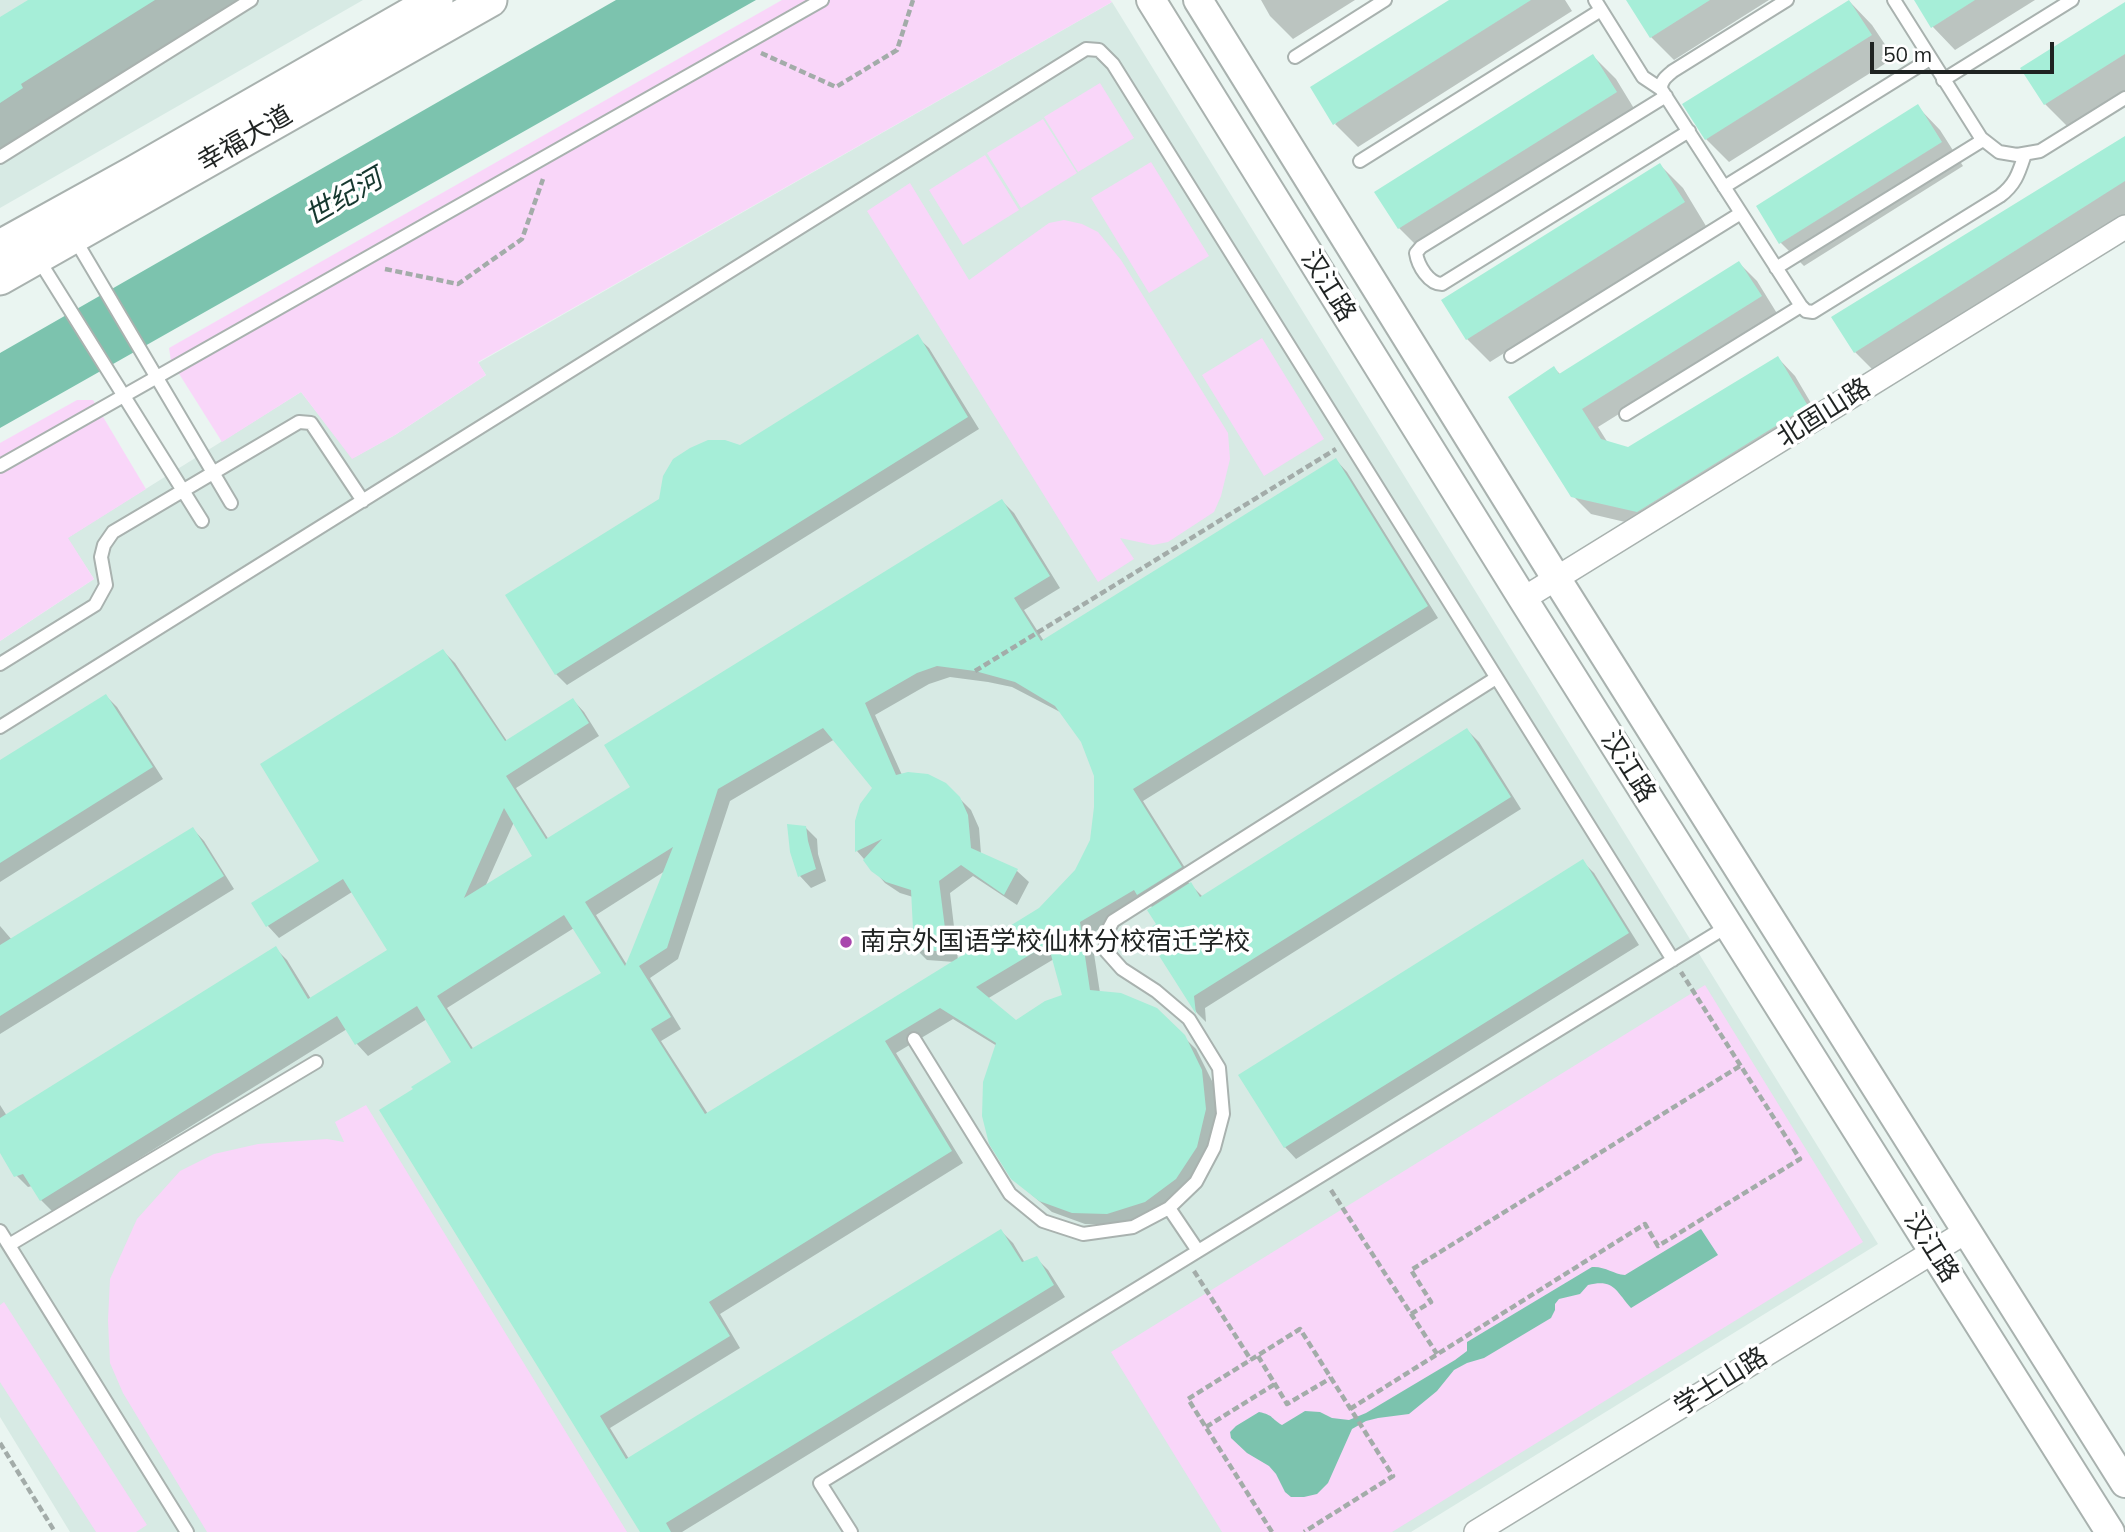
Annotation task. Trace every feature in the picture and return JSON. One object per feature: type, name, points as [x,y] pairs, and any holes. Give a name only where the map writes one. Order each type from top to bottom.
[{"type":"main road","name":"幸福大道","points":[[0,247],[436,0]]},
{"type":"main road","name":"幸福大道","points":[[0,278],[490,0]]},
{"type":"street","name":"汉江路","points":[[1151,0],[1523,599],[2110,1532]]},
{"type":"street","name":"汉江路","points":[[1198,0],[1556,578],[2125,1483]]},
{"type":"street","name":"北固山路","points":[[1523,599],[2125,227]]},
{"type":"street","name":"学士山路","points":[[1476,1532],[1967,1231]]},
{"type":"lane","points":[[0,157],[251,0]]},
{"type":"lane","points":[[0,466],[822,0]]},
{"type":"lane","points":[[1295,57],[1385,0]]},
{"type":"lane","points":[[1663,92],[1661,84],[1673,71],[1787,0]]},
{"type":"lane","points":[[1895,0],[1983,140],[1999,152],[2017,155],[2040,151],[2125,97]]},
{"type":"lane","points":[[1943,80],[2072,0]]},
{"type":"lane","points":[[1360,161],[1598,5],[1643,77],[1663,92],[1801,306],[1806,312],[1813,312],[2000,197],[2017,180],[2025,154]]},
{"type":"lane","points":[[0,727],[1086,49],[1099,50],[1113,64],[1673,960]]},
{"type":"lane","points":[[1724,187],[1930,59]]},
{"type":"lane","points":[[1663,92],[1421,247],[1416,253],[1417,260],[1431,280],[1442,284],[1689,131]]},
{"type":"lane","points":[[1776,268],[1983,140]]},
{"type":"lane","points":[[1511,356],[1741,213]]},
{"type":"lane","points":[[73,236],[231,503]]},
{"type":"lane","points":[[37,257],[202,521]]},
{"type":"lane","points":[[1626,414],[1801,306]]},
{"type":"lane","points":[[0,664],[95,605],[106,585],[101,557],[104,545],[113,531],[299,422],[310,423],[363,501]]},
{"type":"lane","points":[[914,1039],[1010,1194],[1042,1220],[1083,1234],[1133,1227],[1169,1208],[1196,1182],[1214,1148],[1223,1114],[1219,1068],[1189,1019],[1156,991],[1122,969],[1106,951],[1106,934],[1113,921],[1496,678]]},
{"type":"lane","points":[[851,1532],[820,1483],[1728,926]]},
{"type":"lane","points":[[9,1245],[316,1062]]},
{"type":"lane","points":[[1169,1208],[1198,1251]]},
{"type":"lane","points":[[0,1231],[187,1532]]},
{"type":"path","points":[[759,52],[836,87],[897,50],[913,0]]},
{"type":"path","points":[[373,267],[458,284],[522,239],[544,177]]},
{"type":"path","points":[[975,671],[1349,441]]},
{"type":"path","points":[[1350,1409],[1645,1224],[1658,1246],[1800,1159],[1673,960]]},
{"type":"path","points":[[1411,1314],[1431,1302],[1410,1270],[1741,1066]]},
{"type":"path","points":[[1321,1175],[1437,1354]]},
{"type":"path","points":[[1185,1259],[1251,1360]]},
{"type":"path","points":[[1272,1532],[1188,1399],[1300,1329],[1393,1476],[1304,1532]]},
{"type":"path","points":[[1258,1356],[1287,1404],[1331,1378]]},
{"type":"path","points":[[1206,1427],[1275,1384]]},
{"type":"path","points":[[0,1443],[55,1532]]},
{"type":"shaded area","points":[[0,0],[363,0],[0,208]]},
{"type":"shaded area","points":[[782,0],[1112,2],[478,362],[486,375],[395,435],[352,459],[301,392],[222,442],[171,361],[169,348]]},
{"type":"shaded area","name":"南京外国语学校仙林分校宿迁学校","points":[[1112,2],[1878,1244],[1411,1532],[70,1532],[0,1417],[0,641],[94,579],[67,538],[301,392],[353,458],[395,435],[486,375],[478,363]]},
{"type":"shaded area","points":[[1100,83],[1134,138],[1078,172],[1044,117]]},
{"type":"shaded area","points":[[1043,119],[1077,173],[1021,208],[987,153]]},
{"type":"shaded area","points":[[985,155],[1019,210],[963,245],[929,190]]},
{"type":"shaded area","points":[[1151,162],[1209,256],[1149,293],[1091,198]]},
{"type":"shaded area","points":[[910,183],[969,280],[1049,223],[1064,220],[1082,224],[1098,232],[1121,260],[1228,433],[1230,459],[1214,512],[1168,542],[1153,545],[1120,538],[1134,559],[1098,582],[867,211]]},
{"type":"shaded area","points":[[1262,338],[1324,439],[1264,476],[1202,375]]},
{"type":"shaded area","points":[[77,400],[93,400],[146,489],[68,538],[94,579],[0,641],[0,443]]},
{"type":"shaded area","points":[[1705,985],[1863,1242],[1392,1532],[1222,1532],[1111,1352]]},
{"type":"shaded area","points":[[366,1105],[627,1532],[207,1532],[123,1393],[110,1363],[110,1279],[137,1219],[180,1171],[214,1154],[258,1144],[327,1139],[344,1142],[335,1122]]},
{"type":"shaded area","points":[[4,1302],[147,1525],[136,1532],[96,1532],[0,1382],[0,1305]]},
{"type":"water","name":"世纪河","points":[[616,0],[756,0],[0,428],[0,353]]},
{"type":"water","points":[[1701,1229],[1718,1255],[1631,1308],[1609,1285],[1588,1285],[1580,1294],[1559,1299],[1551,1318],[1484,1358],[1454,1370],[1437,1391],[1409,1414],[1366,1421],[1352,1429],[1328,1483],[1317,1494],[1291,1497],[1269,1466],[1247,1453],[1231,1438],[1230,1432],[1236,1426],[1259,1412],[1282,1425],[1305,1411],[1349,1420],[1366,1413],[1455,1360],[1467,1351],[1467,1342],[1592,1267],[1625,1275]]},
{"type":"building","points":[[28,0],[155,0],[21,84],[23,88],[0,103],[0,17]]},
{"type":"building","points":[[1449,0],[1531,0],[1333,125],[1310,87]]},
{"type":"building","points":[[1626,0],[1710,0],[1650,38]]},
{"type":"building","points":[[1849,0],[1872,35],[1705,140],[1682,104]]},
{"type":"building","points":[[1914,0],[1975,0],[1931,28]]},
{"type":"building","points":[[2125,2],[2125,54],[2044,105],[2020,68]]},
{"type":"building","points":[[1593,54],[1617,92],[1398,229],[1374,192]]},
{"type":"building","points":[[1918,104],[1942,142],[1779,244],[1756,206]]},
{"type":"building","points":[[2125,136],[2125,181],[1854,353],[1831,317]]},
{"type":"building","points":[[1660,163],[1685,202],[1466,340],[1441,300]]},
{"type":"building","points":[[1739,261],[1762,296],[1582,409],[1601,439],[1628,447],[1778,356],[1808,406],[1637,512],[1571,497],[1508,397],[1554,366],[1559,374]]},
{"type":"building","points":[[918,334],[968,417],[555,675],[505,595],[659,499],[663,476],[673,459],[690,448],[708,440],[725,440],[740,445]]},
{"type":"building","points":[[1336,458],[1428,606],[1133,789],[1182,867],[1137,895],[1134,890],[1080,922],[1090,990],[1121,993],[1157,1008],[1185,1035],[1202,1070],[1206,1109],[1197,1147],[1176,1179],[1145,1202],[1107,1214],[1072,1213],[1039,1201],[1011,1179],[989,1144],[982,1116],[983,1082],[996,1043],[940,1008],[885,1041],[952,1151],[709,1302],[730,1336],[600,1416],[626,1459],[1001,1229],[1022,1262],[1037,1256],[1054,1285],[666,1523],[671,1532],[640,1532],[379,1110],[451,1062],[417,1006],[355,1045],[337,1016],[40,1201],[23,1174],[14,1177],[0,1153],[0,1118],[276,946],[308,999],[387,950],[343,879],[266,927],[251,903],[319,861],[260,764],[443,649],[505,741],[573,698],[589,723],[506,776],[546,839],[630,787],[604,745],[1002,499],[1050,576],[1014,598],[1041,641]],"holes":[[[937,666],[975,671],[1015,682],[1055,706],[1081,742],[1094,776],[1090,840],[1075,870],[1039,908],[705,1114],[651,1029],[671,1017],[639,966],[667,948],[718,789],[823,728],[872,788],[860,804],[855,821],[855,852],[882,839],[863,860],[871,871],[886,882],[911,890],[914,949],[948,952],[939,881],[961,865],[1004,895],[1018,869],[971,848],[968,815],[960,797],[946,783],[928,774],[908,772],[896,775],[865,703],[917,673]],[[504,808],[532,856],[464,898]],[[673,847],[625,966],[585,902]],[[564,915],[601,973],[471,1049],[437,996]],[[1048,944],[1062,995],[1045,1001],[1016,1020],[976,987]]]},
{"type":"building","points":[[106,694],[153,767],[0,863],[0,760]]},
{"type":"building","points":[[1467,728],[1511,797],[1194,996],[1196,1014],[1144,932],[1156,924],[1147,910],[1191,882],[1200,897]]},
{"type":"building","points":[[787,824],[806,826],[816,869],[798,877],[790,852]]},
{"type":"building","points":[[193,827],[224,876],[0,1016],[0,945]]},
{"type":"building","points":[[1583,859],[1629,933],[1284,1148],[1238,1075]]},
{"type":"place","name":"南京外国语学校仙林分校宿迁学校","points":[[846,942]]}]
